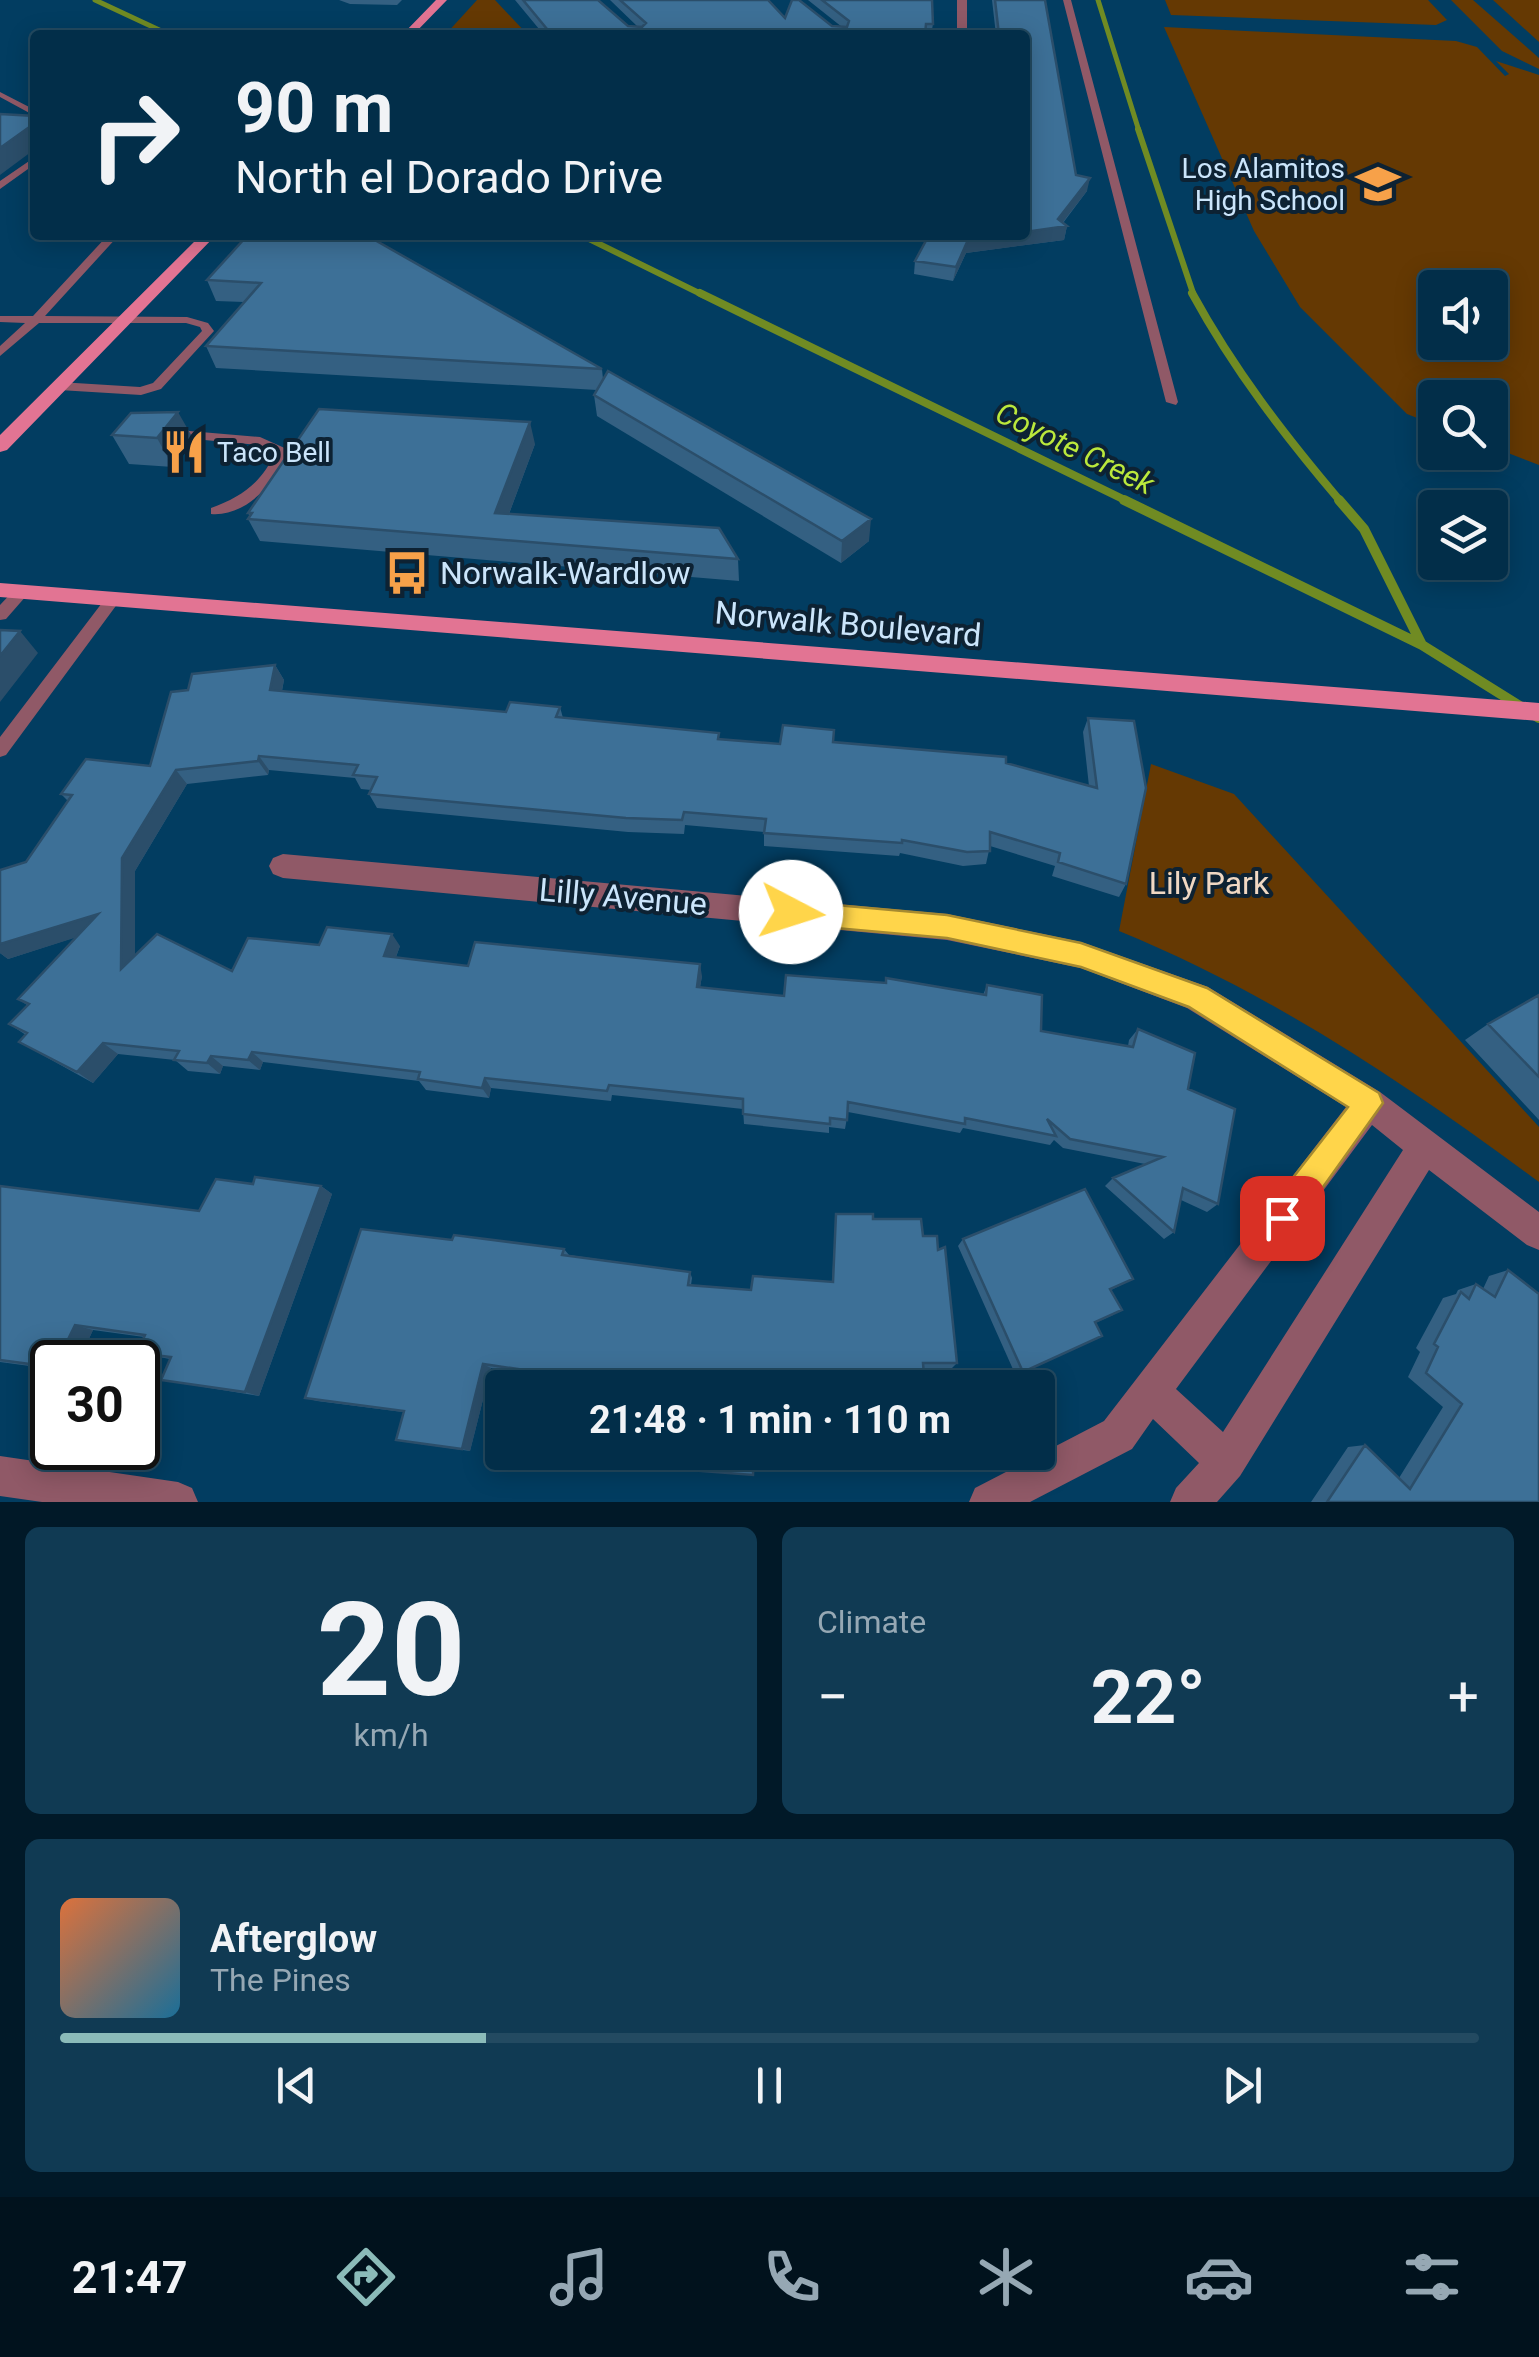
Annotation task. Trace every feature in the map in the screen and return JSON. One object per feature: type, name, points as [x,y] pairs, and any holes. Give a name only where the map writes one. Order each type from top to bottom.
[{"type":"main road","points":[[412,30],[442,0]]},
{"type":"main road","points":[[0,446],[204,240]]},
{"type":"main road","name":"Norwalk Boulevard","points":[[11,590],[1539,712]]},
{"type":"street","points":[[962,0],[962,30]]},
{"type":"street","name":"Lilly Avenue","points":[[283,866],[947,926],[1081,955],[1197,997],[1368,1103],[1539,1233]]},
{"type":"street","points":[[990,1502],[1118,1435],[1368,1103]]},
{"type":"street","points":[[1190,1502],[1226,1462],[1425,1146]]},
{"type":"street","points":[[1151,1391],[1226,1462]]},
{"type":"street","points":[[0,1476],[159,1501]]},
{"type":"lane","points":[[1067,0],[1172,402]]},
{"type":"lane","points":[[0,94],[30,110]]},
{"type":"lane","points":[[0,109],[13,101]]},
{"type":"lane","points":[[0,186],[30,164]]},
{"type":"lane","points":[[0,352],[109,240]]},
{"type":"lane","points":[[0,319],[188,320],[204,325],[208,331],[157,386],[141,391],[60,386]]},
{"type":"lane","points":[[147,433],[260,441],[282,450],[266,481],[246,501],[216,511]]},
{"type":"lane","points":[[0,616],[11,590]]},
{"type":"lane","points":[[0,750],[9,724],[113,598]]},
{"type":"green space","points":[[477,0],[495,0],[523,30],[450,30]]},
{"type":"green space","points":[[1165,0],[1428,0],[1447,20],[1436,25],[1171,15]]},
{"type":"green space","points":[[1451,0],[1473,0],[1539,58],[1539,69],[1502,51]]},
{"type":"green space","points":[[1493,0],[1539,0],[1539,42]]},
{"type":"green space","name":"Los Alamitos High School","points":[[1164,27],[1456,41],[1477,47],[1505,76],[1509,74],[1496,61],[1539,75],[1539,465],[1508,453],[1508,380],[1418,380],[1418,418],[1407,414],[1300,307],[1254,231]]},
{"type":"green space","name":"Lily Park","points":[[1151,764],[1234,794],[1539,1127],[1539,1182],[1337,1043],[1231,983],[1119,931]]},
{"type":"building","points":[[523,0],[598,0],[628,26],[642,27],[646,23],[620,0],[768,0],[785,18],[792,0],[799,0],[832,26],[847,27],[849,21],[822,0],[932,0],[933,24],[926,24],[925,30],[548,30]]},
{"type":"building","points":[[995,0],[1045,0],[1076,175],[1090,178],[1058,219],[1067,226],[1030,231],[1030,30],[998,30]]},
{"type":"building","points":[[0,114],[30,116],[30,127],[0,148]]},
{"type":"building","points":[[243,240],[375,240],[602,369],[206,346],[261,283],[207,280]]},
{"type":"building","points":[[926,240],[968,240],[956,267],[915,261]]},
{"type":"building","points":[[608,371],[871,519],[842,541],[594,395]]},
{"type":"building","points":[[319,409],[530,422],[495,513],[719,528],[738,559],[248,519],[252,513],[248,513]]},
{"type":"building","points":[[178,412],[157,438],[112,435],[131,413]]},
{"type":"building","points":[[0,630],[20,631],[0,656]]},
{"type":"building","points":[[275,665],[270,690],[506,712],[510,702],[560,707],[556,717],[719,733],[718,739],[780,744],[783,725],[834,730],[833,742],[1006,757],[1006,763],[1097,788],[1088,718],[1134,721],[1146,788],[1126,884],[1058,862],[1060,853],[990,832],[990,851],[967,852],[902,840],[764,833],[766,819],[684,812],[682,820],[626,818],[369,794],[377,777],[353,775],[358,765],[259,756],[258,761],[176,770],[122,858],[121,969],[157,934],[232,971],[248,938],[319,945],[327,927],[392,934],[384,956],[468,966],[475,942],[700,964],[697,987],[784,996],[786,975],[886,983],[886,978],[986,995],[987,985],[1042,995],[1041,1031],[1133,1047],[1138,1029],[1195,1053],[1188,1089],[1235,1109],[1218,1204],[1183,1188],[1174,1232],[1113,1178],[1163,1157],[1070,1139],[1047,1119],[1056,1136],[965,1118],[965,1124],[848,1102],[847,1120],[830,1118],[830,1124],[743,1114],[743,1099],[609,1085],[607,1091],[485,1078],[482,1088],[418,1079],[420,1072],[252,1052],[248,1060],[211,1056],[207,1063],[174,1060],[179,1051],[103,1043],[77,1072],[19,1042],[27,1033],[9,1024],[29,1004],[18,999],[98,914],[0,944],[0,870],[26,862],[72,795],[61,794],[86,759],[150,766],[171,692],[188,690],[192,674]]},
{"type":"building","points":[[1539,995],[1539,1077],[1488,1024]]},
{"type":"building","points":[[255,1177],[321,1186],[245,1392],[161,1380],[171,1357],[160,1356],[160,1340],[75,1325],[68,1340],[30,1340],[30,1364],[0,1360],[0,1186],[199,1211],[216,1179],[253,1184]]},
{"type":"building","points":[[1085,1189],[1133,1279],[1110,1289],[1122,1310],[1095,1322],[1102,1336],[1022,1370],[963,1239]]},
{"type":"building","points":[[836,1214],[921,1219],[923,1236],[937,1236],[938,1250],[945,1247],[957,1363],[923,1363],[924,1370],[524,1370],[483,1364],[462,1449],[396,1440],[404,1411],[305,1398],[361,1229],[452,1240],[454,1235],[564,1249],[562,1255],[690,1272],[688,1285],[751,1290],[753,1276],[833,1282]]},
{"type":"building","points":[[1508,1270],[1539,1294],[1539,1502],[1327,1502],[1365,1445],[1410,1489],[1462,1404],[1426,1373],[1438,1347],[1434,1344],[1461,1292],[1469,1299],[1476,1284],[1495,1297]]},
{"type":"building","points":[[690,1470],[753,1470],[753,1475]]},
{"type":"waterway","name":"Coyote Creek","points":[[95,0],[159,30]]},
{"type":"waterway","points":[[1098,0],[1139,131]]},
{"type":"waterway","points":[[1138,129],[1194,296]]},
{"type":"waterway","name":"Coyote Creek","points":[[591,240],[705,296]]},
{"type":"waterway","name":"Coyote Creek","points":[[700,293],[1129,502]]},
{"type":"waterway","points":[[1192,293],[1261,402],[1341,502]]},
{"type":"waterway","name":"Coyote Creek","points":[[1124,500],[1422,645]]},
{"type":"waterway","points":[[1339,500],[1364,529],[1422,645]]},
{"type":"waterway","name":"Coyote Creek","points":[[1422,645],[1539,718]]},
{"type":"place","name":"Los Alamitos High School","points":[[1378,184]]},
{"type":"place","name":"Taco Bell","points":[[184,452]]},
{"type":"place","name":"Norwalk-Wardlow","points":[[407,573]]},
{"type":"route","points":[[791,912],[947,926],[1081,955],[1197,997],[1368,1103],[1282,1218]]}]
